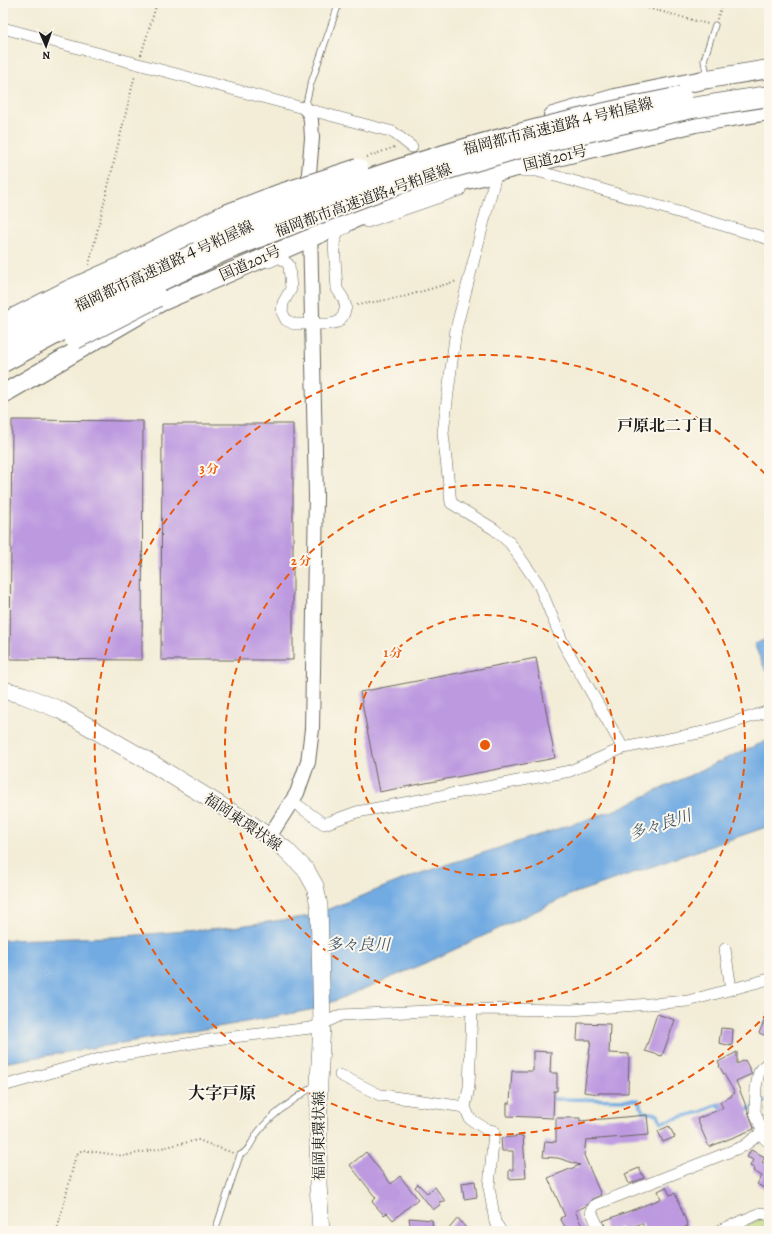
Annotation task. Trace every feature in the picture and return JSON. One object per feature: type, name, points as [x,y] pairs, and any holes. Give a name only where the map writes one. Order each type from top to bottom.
[{"type":"highway","points":[[3,338],[61,304],[246,219],[417,151],[615,98],[708,79],[769,69]]},
{"type":"highway","name":"福岡都市高速道路４号粕屋線","points":[[3,346],[49,320],[133,278],[243,227],[332,192],[408,166],[498,139],[613,110],[769,82]]},
{"type":"highway","name":"福岡都市高速道路4号粕屋線","points":[[3,362],[115,302],[224,251],[378,191],[516,149],[692,108],[769,96]]},
{"type":"highway","name":"国道201号","points":[[3,394],[161,302],[391,203],[421,198],[493,173],[694,123],[769,111]]},
{"type":"highway","points":[[3,324],[68,291],[124,266],[223,216],[278,195],[409,154],[498,139]]},
{"type":"highway","points":[[3,376],[156,297],[327,221],[447,174],[447,169]]},
{"type":"main road","name":"福岡東環状線","points":[[3,690],[23,695],[60,710],[251,824],[285,849],[306,870],[315,886],[320,906],[322,1020],[319,1082],[318,1184],[321,1231]]},
{"type":"street","points":[[3,28],[393,132],[417,151]]},
{"type":"street","points":[[269,837],[297,793],[308,762],[312,729],[316,496],[309,195],[312,138],[310,114],[305,108]]},
{"type":"street","points":[[3,401],[150,312],[280,258],[289,265],[291,289],[283,303],[282,312],[286,320],[294,324],[330,324],[338,322],[343,316],[346,307],[343,298],[337,289],[334,243],[338,231],[421,198],[522,171],[537,171],[769,239]]},
{"type":"street","points":[[495,178],[456,329],[443,433],[451,503],[494,529],[510,543],[539,585],[563,643],[623,748]]},
{"type":"street","points":[[292,801],[324,824],[357,812],[570,771],[623,748],[704,732],[769,711]]},
{"type":"street","points":[[725,949],[731,989]]},
{"type":"street","points":[[3,1086],[103,1058],[216,1039],[311,1028],[322,1020],[341,1015],[472,1009],[572,1010],[688,1000],[769,979]]},
{"type":"street","points":[[472,1009],[469,1087],[465,1107],[470,1120],[486,1129],[494,1131],[489,1187],[495,1222],[501,1231]]},
{"type":"street","points":[[769,1064],[766,1064],[759,1072],[756,1088],[755,1112],[765,1139],[769,1142]]},
{"type":"street","points":[[340,1075],[380,1095],[465,1107]]},
{"type":"street","points":[[600,1231],[591,1211],[595,1206],[744,1146],[762,1132]]},
{"type":"street","points":[[718,1231],[761,1213],[769,1215]]},
{"type":"lane","points":[[305,108],[310,86],[339,3]]},
{"type":"lane","points":[[708,79],[704,60],[715,25]]},
{"type":"lane","points":[[417,151],[421,198]]},
{"type":"lane","points":[[215,1231],[240,1155],[245,1152],[259,1131],[278,1112],[319,1082]]},
{"type":"path","points":[[89,266],[138,64],[157,3]]},
{"type":"path","points":[[629,3],[715,25],[723,3]]},
{"type":"path","points":[[346,307],[403,297],[470,277]]},
{"type":"path","points":[[57,1231],[76,1155],[82,1150],[124,1156],[198,1140],[240,1155]]},
{"type":"green space","points":[[762,1218],[769,1219],[769,1231],[749,1231],[746,1226]]},
{"type":"water","points":[[769,638],[769,671],[766,672],[754,644]]},
{"type":"water","name":"多々良川","points":[[769,740],[769,826],[572,894],[426,963],[315,1009],[3,1063],[3,940],[114,937],[232,927],[311,916],[412,876],[613,811]]},
{"type":"building","points":[[12,420],[143,421],[142,660],[10,659]]},
{"type":"building","points":[[162,424],[293,424],[293,660],[161,660]]},
{"type":"building","points":[[536,658],[555,758],[379,792],[360,692]]},
{"type":"building","points":[[769,1010],[769,1037],[759,1033]]},
{"type":"building","points":[[657,1014],[675,1020],[662,1056],[645,1051]]},
{"type":"building","points":[[578,1023],[610,1024],[609,1053],[629,1054],[628,1093],[599,1094],[584,1092],[591,1040],[577,1040]]},
{"type":"building","points":[[721,1028],[733,1029],[732,1046],[719,1043]]},
{"type":"building","points":[[533,1051],[551,1052],[550,1073],[557,1073],[557,1091],[554,1091],[553,1118],[507,1116],[507,1103],[510,1103],[512,1071],[533,1071]]},
{"type":"building","points":[[737,1052],[737,1064],[745,1060],[752,1074],[736,1081],[754,1129],[709,1147],[697,1119],[723,1108],[720,1102],[735,1093],[718,1062]]},
{"type":"building","points":[[647,1115],[649,1135],[586,1140],[584,1155],[601,1195],[592,1199],[586,1206],[575,1211],[581,1224],[588,1231],[569,1231],[560,1218],[565,1216],[548,1178],[580,1165],[558,1158],[543,1157],[545,1141],[556,1142],[556,1118],[580,1118],[580,1121]]},
{"type":"building","points":[[669,1126],[675,1137],[663,1142],[658,1131]]},
{"type":"building","points":[[523,1136],[526,1178],[509,1179],[509,1170],[513,1170],[513,1151],[502,1151],[501,1138]]},
{"type":"building","points":[[751,1150],[765,1157],[762,1162],[768,1165],[769,1164],[769,1191],[757,1184],[762,1176],[753,1171],[754,1168],[750,1166],[753,1160],[747,1157]]},
{"type":"building","points":[[366,1152],[391,1184],[400,1176],[418,1199],[393,1220],[387,1213],[384,1215],[372,1202],[376,1198],[350,1165]]},
{"type":"building","points":[[639,1168],[644,1178],[629,1184],[625,1174]]},
{"type":"building","points":[[475,1181],[477,1197],[464,1199],[462,1183]]},
{"type":"building","points":[[418,1184],[427,1193],[435,1187],[445,1201],[439,1202],[441,1204],[433,1210],[415,1187]]},
{"type":"building","points":[[666,1187],[670,1195],[675,1193],[688,1226],[685,1227],[686,1231],[645,1231],[642,1223],[624,1231],[622,1231],[621,1227],[607,1231],[603,1221],[661,1199],[658,1191]]},
{"type":"building","points":[[409,1218],[432,1220],[433,1231],[411,1231]]},
{"type":"building","points":[[458,1218],[468,1231],[447,1231]]},
{"type":"waterway","points":[[550,1099],[638,1100],[643,1112],[658,1114],[661,1122],[701,1112],[719,1104],[724,1113]]},
{"type":"waterway","points":[[743,1112],[769,1100]]},
{"type":"district","name":"戸原北二丁目","points":[[665,425]]},
{"type":"district","name":"大字戸原","points":[[222,1093]]}]
